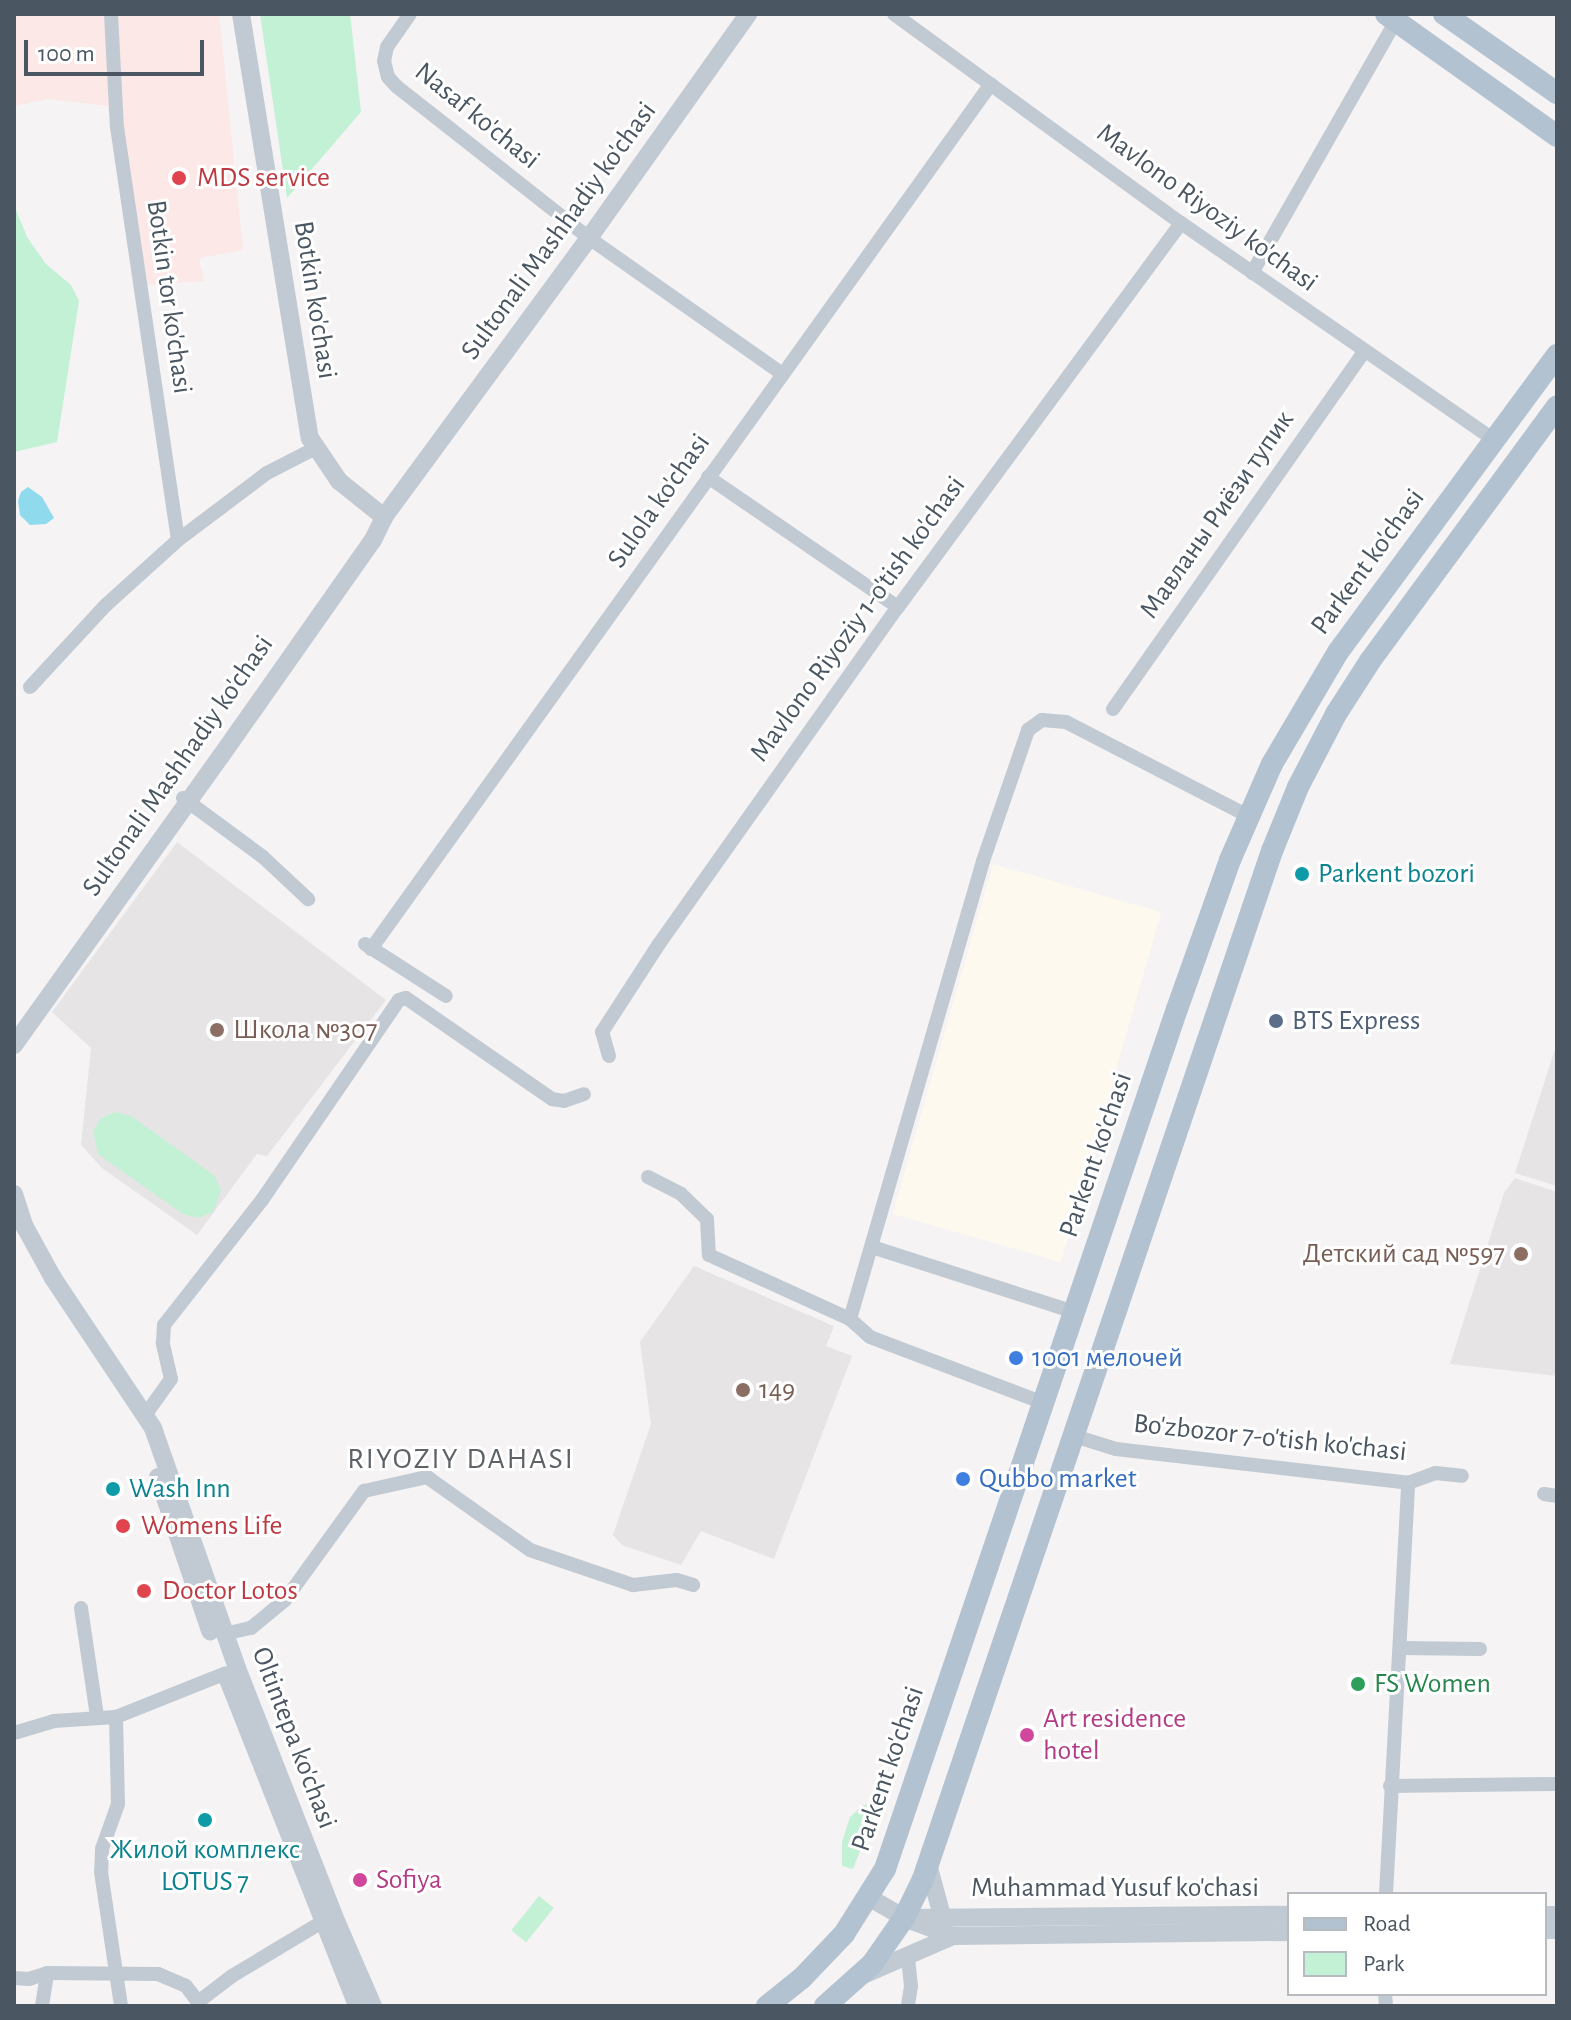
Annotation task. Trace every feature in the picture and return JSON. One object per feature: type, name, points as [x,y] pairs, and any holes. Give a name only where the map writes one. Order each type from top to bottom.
[{"type":"main road","points":[[1444,14],[1557,93]]},
{"type":"main road","points":[[1391,17],[1557,136]]},
{"type":"main road","name":"Parkent ko'chasi","points":[[767,2006],[818,1963],[870,1898],[894,1846],[1187,979],[1248,816],[1320,679],[1557,355]]},
{"type":"main road","name":"Parkent ko'chasi","points":[[825,2006],[863,1975],[904,1918],[928,1864],[1272,851],[1298,787],[1336,714],[1370,661],[1557,406]]},
{"type":"street","name":"Botkin tor ko'chasi","points":[[111,14],[117,127],[178,540]]},
{"type":"street","name":"Botkin ko'chasi","points":[[241,14],[314,449],[339,481],[384,517]]},
{"type":"street","name":"Nasaf ko'chasi","points":[[410,14],[387,47],[384,61],[388,77],[453,133],[589,238],[781,373]]},
{"type":"street","name":"Sultonali Mashhadiy ko'chasi","points":[[14,1032],[364,553],[384,517],[589,238],[748,14]]},
{"type":"street","name":"Mavlono Riyoziy ko'chasi","points":[[894,14],[1181,223],[1494,440]]},
{"type":"street","points":[[1252,273],[1391,17]]},
{"type":"street","name":"Sulola ko'chasi","points":[[446,996],[368,946],[991,84]]},
{"type":"street","name":"Mavlono Riyoziy 1-o'tish ko'chasi","points":[[609,1056],[602,1032],[610,1016],[764,793],[1181,223]]},
{"type":"street","name":"Мавланы Риёзи тупик","points":[[1113,709],[1364,352]]},
{"type":"street","points":[[30,687],[106,605],[178,540],[267,473],[314,449]]},
{"type":"street","points":[[708,477],[898,607]]},
{"type":"street","points":[[850,1319],[983,861],[1028,730],[1042,720],[1066,722],[1248,816]]},
{"type":"street","points":[[185,800],[263,857],[308,899]]},
{"type":"street","name":"Sultonali Mashhadiy ko'chasi","points":[[14,1045],[185,800]]},
{"type":"street","points":[[139,1410],[171,1379],[163,1343],[164,1325],[262,1200],[401,998],[552,1099],[564,1101],[584,1094]]},
{"type":"street","points":[[648,1177],[681,1194],[707,1219],[709,1255],[850,1319],[870,1337],[1044,1403]]},
{"type":"street","name":"Oltintepa ko'chasi","points":[[14,1194],[38,1252],[102,1359]]},
{"type":"street","name":"Oltintepa ko'chasi","points":[[14,1226],[139,1410],[218,1635],[357,1993],[373,2006]]},
{"type":"street","points":[[872,1247],[1074,1312]]},
{"type":"street","name":"Bo'zbozor 7-o'tish ko'chasi","points":[[1074,1436],[1116,1449],[1408,1483],[1435,1473],[1462,1476]]},
{"type":"street","points":[[218,1635],[251,1628],[285,1600],[364,1491],[427,1477],[530,1550],[633,1585],[677,1580],[693,1585]]},
{"type":"street","points":[[1386,1892],[1408,1483]]},
{"type":"street","points":[[81,1608],[97,1716]]},
{"type":"street","name":"Oltintepa ko'chasi","points":[[218,1635],[226,1673],[328,1919]]},
{"type":"street","points":[[1401,1648],[1480,1649]]},
{"type":"street","points":[[14,1733],[54,1721],[116,1717],[226,1673]]},
{"type":"street","points":[[116,1717],[118,1804],[102,1849],[101,1872],[121,2006]]},
{"type":"street","points":[[1390,1786],[1557,1784]]},
{"type":"street","name":"Muhammad Yusuf ko'chasi","points":[[928,1864],[942,1916]]},
{"type":"street","name":"Muhammad Yusuf ko'chasi","points":[[870,1898],[904,1918],[953,1936],[1287,1932]]},
{"type":"street","name":"Muhammad Yusuf ko'chasi","points":[[904,1918],[1287,1915]]},
{"type":"street","points":[[904,1918],[911,1986],[908,2006]]},
{"type":"street","points":[[14,1978],[29,1979],[47,1973],[158,1974],[186,1986],[198,2002],[232,1976],[328,1919]]},
{"type":"street","name":"Muhammad Yusuf ko'chasi","points":[[863,1975],[953,1936]]},
{"type":"street","points":[[42,2006],[47,1973]]},
{"type":"shaded area","name":"MDS service","points":[[14,14],[219,14],[243,250],[199,258],[204,281],[146,285],[108,106],[48,99],[14,106]]},
{"type":"shaded area","name":"Школа №307","points":[[177,842],[386,1000],[267,1156],[257,1154],[197,1235],[102,1168],[81,1145],[91,1048],[52,1012]]},
{"type":"shaded area","points":[[993,864],[1161,912],[1061,1262],[893,1214]]},
{"type":"shaded area","points":[[1557,1043],[1557,1186],[1515,1173]]},
{"type":"shaded area","name":"Детский сад №597","points":[[1515,1178],[1557,1192],[1557,1376],[1450,1364],[1504,1193]]},
{"type":"shaded area","name":"149","points":[[694,1266],[834,1326],[826,1346],[852,1356],[774,1559],[701,1531],[681,1565],[622,1545],[613,1535],[651,1424],[640,1342]]},
{"type":"green space","points":[[260,14],[350,14],[361,112],[287,198]]},
{"type":"green space","points":[[14,205],[27,237],[46,264],[71,285],[79,301],[57,442],[14,452]]},
{"type":"green space","points":[[115,1112],[131,1116],[215,1176],[221,1191],[213,1212],[198,1218],[183,1214],[98,1154],[93,1131],[101,1118]]},
{"type":"green space","points":[[879,1803],[853,1869],[842,1866],[842,1842],[850,1817],[863,1805]]},
{"type":"green space","points":[[539,1896],[554,1908],[526,1942],[511,1930]]},
{"type":"water","points":[[28,487],[42,497],[54,518],[46,524],[30,525],[20,515],[18,501],[21,492]]},
{"type":"place","name":"MDS service","points":[[179,178]]},
{"type":"place","name":"Parkent bozori","points":[[1302,874]]},
{"type":"place","name":"BTS Express","points":[[1276,1021]]},
{"type":"place","name":"Школа №307","points":[[217,1030]]},
{"type":"place","name":"Детский сад №597","points":[[1521,1254]]},
{"type":"place","name":"1001 мелочей","points":[[1016,1358]]},
{"type":"place","name":"149","points":[[743,1390]]},
{"type":"place","name":"Qubbo market","points":[[963,1479]]},
{"type":"place","name":"Wash Inn","points":[[113,1489]]},
{"type":"place","name":"Womens Life","points":[[123,1526]]},
{"type":"place","name":"Doctor Lotos","points":[[144,1591]]},
{"type":"place","name":"FS Women","points":[[1358,1684]]},
{"type":"place","name":"Art residence hotel","points":[[1027,1735]]},
{"type":"place","name":"Жилой комплекс LOTUS 7","points":[[205,1820]]},
{"type":"place","name":"Sofiya","points":[[360,1880]]},
{"type":"district","name":"RIYOZIY DAHASI","points":[[461,1459]]}]
